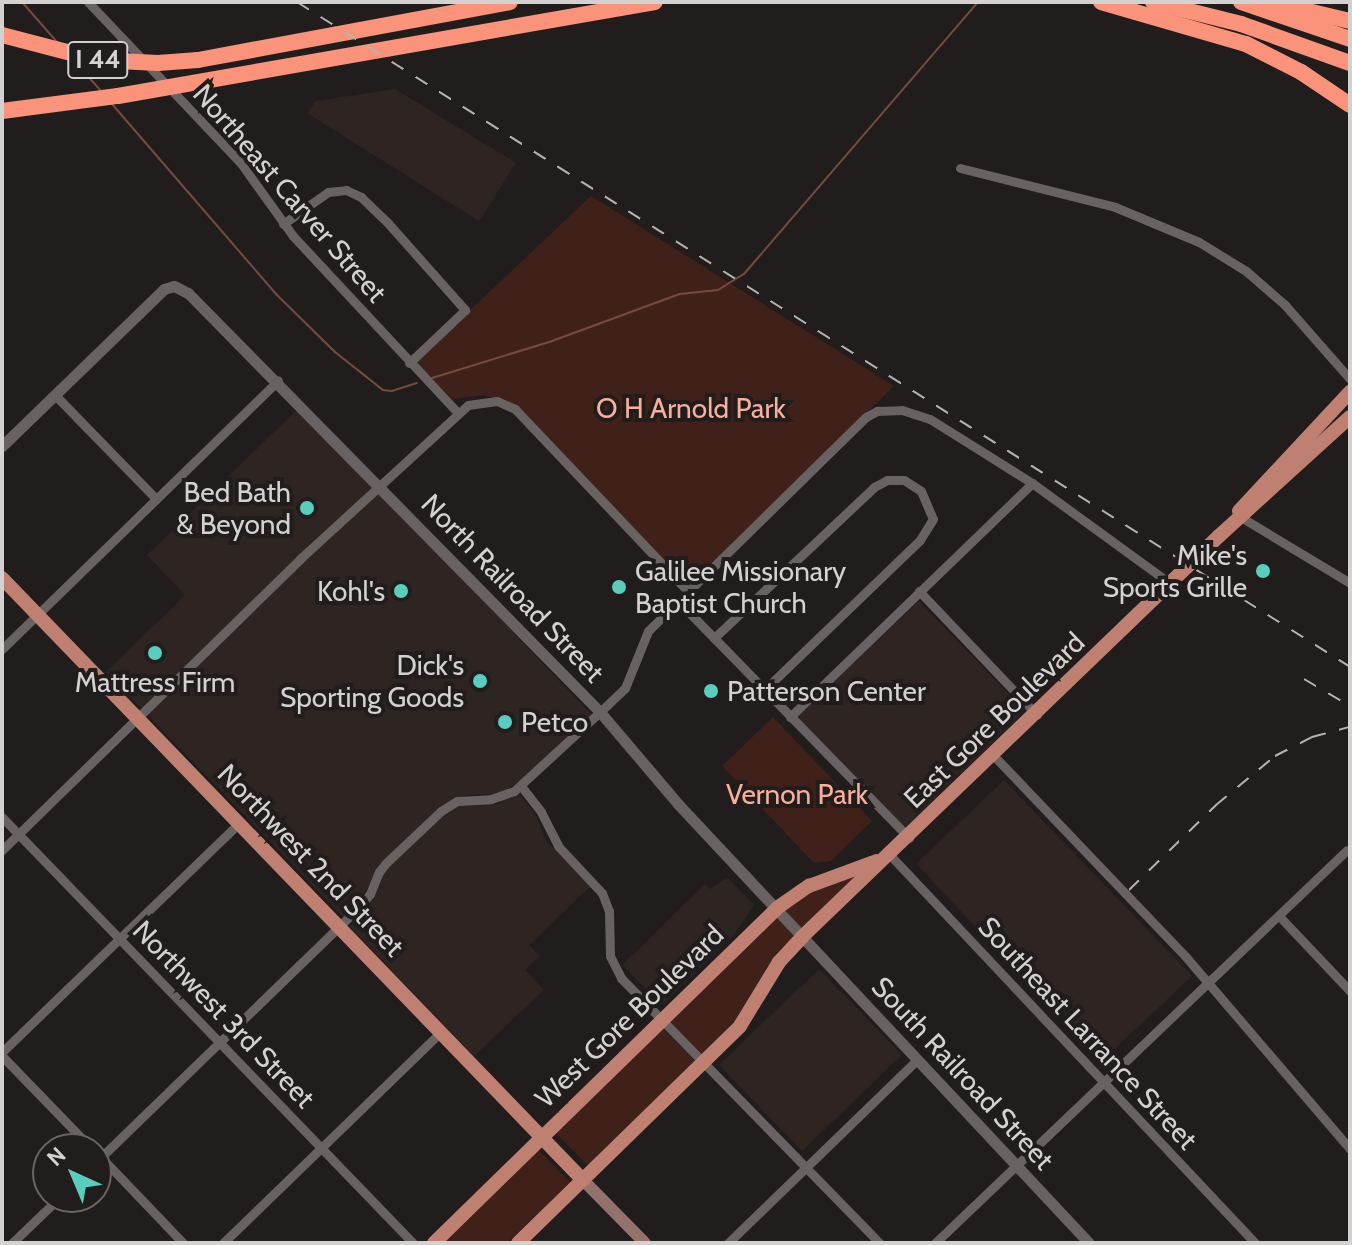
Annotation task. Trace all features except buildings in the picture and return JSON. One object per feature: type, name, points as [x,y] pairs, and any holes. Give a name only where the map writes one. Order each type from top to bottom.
[{"type":"highway","name":"I 44","points":[[2,35],[98,60],[158,63],[198,60],[510,2]]},
{"type":"highway","name":"I 44","points":[[2,111],[202,82],[655,2]]},
{"type":"highway","points":[[1101,2],[1246,44],[1301,72],[1350,105]]},
{"type":"highway","points":[[1153,2],[1241,24],[1350,63]]},
{"type":"highway","points":[[1241,2],[1350,39]]},
{"type":"highway","points":[[1268,2],[1350,21]]},
{"type":"main road","name":"East Gore Boulevard","points":[[802,937],[885,856],[909,838],[1171,584],[1238,516],[1350,392]]},
{"type":"main road","name":"East Gore Boulevard","points":[[1238,516],[1350,417]]},
{"type":"main road","name":"Northwest 2nd Street","points":[[2,578],[583,1180]]},
{"type":"main road","name":"West Gore Boulevard","points":[[434,1243],[777,908],[809,886],[885,856]]},
{"type":"main road","points":[[518,1243],[740,1026],[779,962],[802,937]]},
{"type":"main road","points":[[583,1180],[645,1243]]},
{"type":"street","name":"Northeast Carver Street","points":[[88,2],[240,162],[283,224],[458,413]]},
{"type":"street","points":[[960,168],[1115,207],[1199,242],[1246,271],[1285,305],[1350,379]]},
{"type":"street","points":[[283,224],[328,192],[346,190],[361,197],[465,310],[409,363]]},
{"type":"street","name":"North Railroad Street","points":[[55,395],[164,289],[174,286],[188,293],[278,381],[600,712],[678,804],[802,937]]},
{"type":"street","points":[[2,649],[278,381]]},
{"type":"street","points":[[2,446],[55,395],[156,499]]},
{"type":"street","points":[[2,850],[301,558],[458,413],[481,400],[497,401],[515,409],[688,591]]},
{"type":"street","points":[[112,1140],[339,927],[370,894],[386,863],[441,811],[457,801],[505,797],[521,786],[600,712],[625,688],[648,631],[877,411],[902,410],[930,419],[1032,483],[1171,584]]},
{"type":"street","points":[[714,638],[874,487],[887,480],[904,480],[921,491],[933,519],[920,540],[764,690]]},
{"type":"street","points":[[790,717],[1032,483]]},
{"type":"street","points":[[1238,516],[1350,583]]},
{"type":"street","points":[[919,591],[1037,715]]},
{"type":"street","points":[[678,601],[909,838]]},
{"type":"street","points":[[994,756],[1210,983],[1350,1149]]},
{"type":"street","points":[[521,786],[541,812],[551,836],[602,893],[609,911],[609,947],[614,967],[660,1019],[880,1243]]},
{"type":"street","name":"Northwest 3rd Street","points":[[2,817],[413,1243]]},
{"type":"street","points":[[76,1133],[2,1054],[239,823]]},
{"type":"street","points":[[935,1243],[1347,850]]},
{"type":"street","name":"Southeast Larrance Street","points":[[885,856],[1255,1243]]},
{"type":"street","points":[[1280,917],[1350,991]]},
{"type":"street","name":"South Railroad Street","points":[[802,937],[1089,1243]]},
{"type":"street","points":[[223,1243],[441,1032]]},
{"type":"street","points":[[728,1243],[918,1059]]},
{"type":"street","points":[[112,1171],[183,1243]]},
{"type":"street","points":[[12,1243],[43,1213]]},
{"type":"shaded area","points":[[395,89],[516,163],[479,221],[307,113],[316,101]]},
{"type":"shaded area","points":[[299,408],[592,715],[528,775],[502,793],[461,796],[430,817],[343,917],[106,672],[185,595],[147,555]]},
{"type":"shaded area","points":[[919,601],[1025,711],[903,829],[796,719]]},
{"type":"shaded area","points":[[1004,780],[1192,976],[1103,1060],[916,864]]},
{"type":"shaded area","points":[[519,794],[536,815],[546,841],[591,886],[529,945],[540,956],[525,970],[544,990],[474,1056],[350,927],[374,899],[386,867],[449,809],[463,803],[497,804]]},
{"type":"shaded area","points":[[727,877],[754,905],[732,937],[662,1005],[622,965],[705,884],[710,889]]},
{"type":"shaded area","points":[[819,969],[902,1055],[802,1151],[719,1065]]},
{"type":"green space","name":"O H Arnold Park","points":[[591,196],[894,386],[691,583],[684,581],[511,403],[485,395],[453,399],[415,362]]},
{"type":"green space","name":"Vernon Park","points":[[773,717],[872,821],[831,861],[814,863],[722,766]]},
{"type":"green space","points":[[854,874],[855,877],[801,928],[781,909],[795,898]]},
{"type":"green space","points":[[774,914],[795,935],[778,952],[735,1020],[703,1056],[667,1019]]},
{"type":"green space","points":[[659,1025],[697,1063],[591,1169],[556,1133]]},
{"type":"green space","points":[[536,1148],[570,1182],[507,1243],[442,1243]]},
{"type":"waterway","points":[[22,2],[57,42]]},
{"type":"waterway","points":[[432,378],[552,341],[680,294],[718,290],[744,274],[978,2]]},
{"type":"waterway","points":[[75,62],[100,90]]},
{"type":"waterway","points":[[112,104],[277,295],[335,352],[383,390],[392,391],[417,383]]},
{"type":"railway","points":[[297,2],[1350,667]]},
{"type":"railway","points":[[1304,679],[1350,706]]},
{"type":"railway","points":[[1129,890],[1216,805],[1275,756],[1312,737],[1350,727]]},
{"type":"place","name":"Bed Bath & Beyond","points":[[307,508]]},
{"type":"place","name":"Mike's Sports Grille","points":[[1263,571]]},
{"type":"place","name":"Galilee Missionary Baptist Church","points":[[619,587]]},
{"type":"place","name":"Kohl's","points":[[401,591]]},
{"type":"place","name":"Mattress Firm","points":[[155,653]]},
{"type":"place","name":"Dick's Sporting Goods","points":[[480,681]]},
{"type":"place","name":"Patterson Center","points":[[711,691]]},
{"type":"place","name":"Petco","points":[[505,722]]}]
